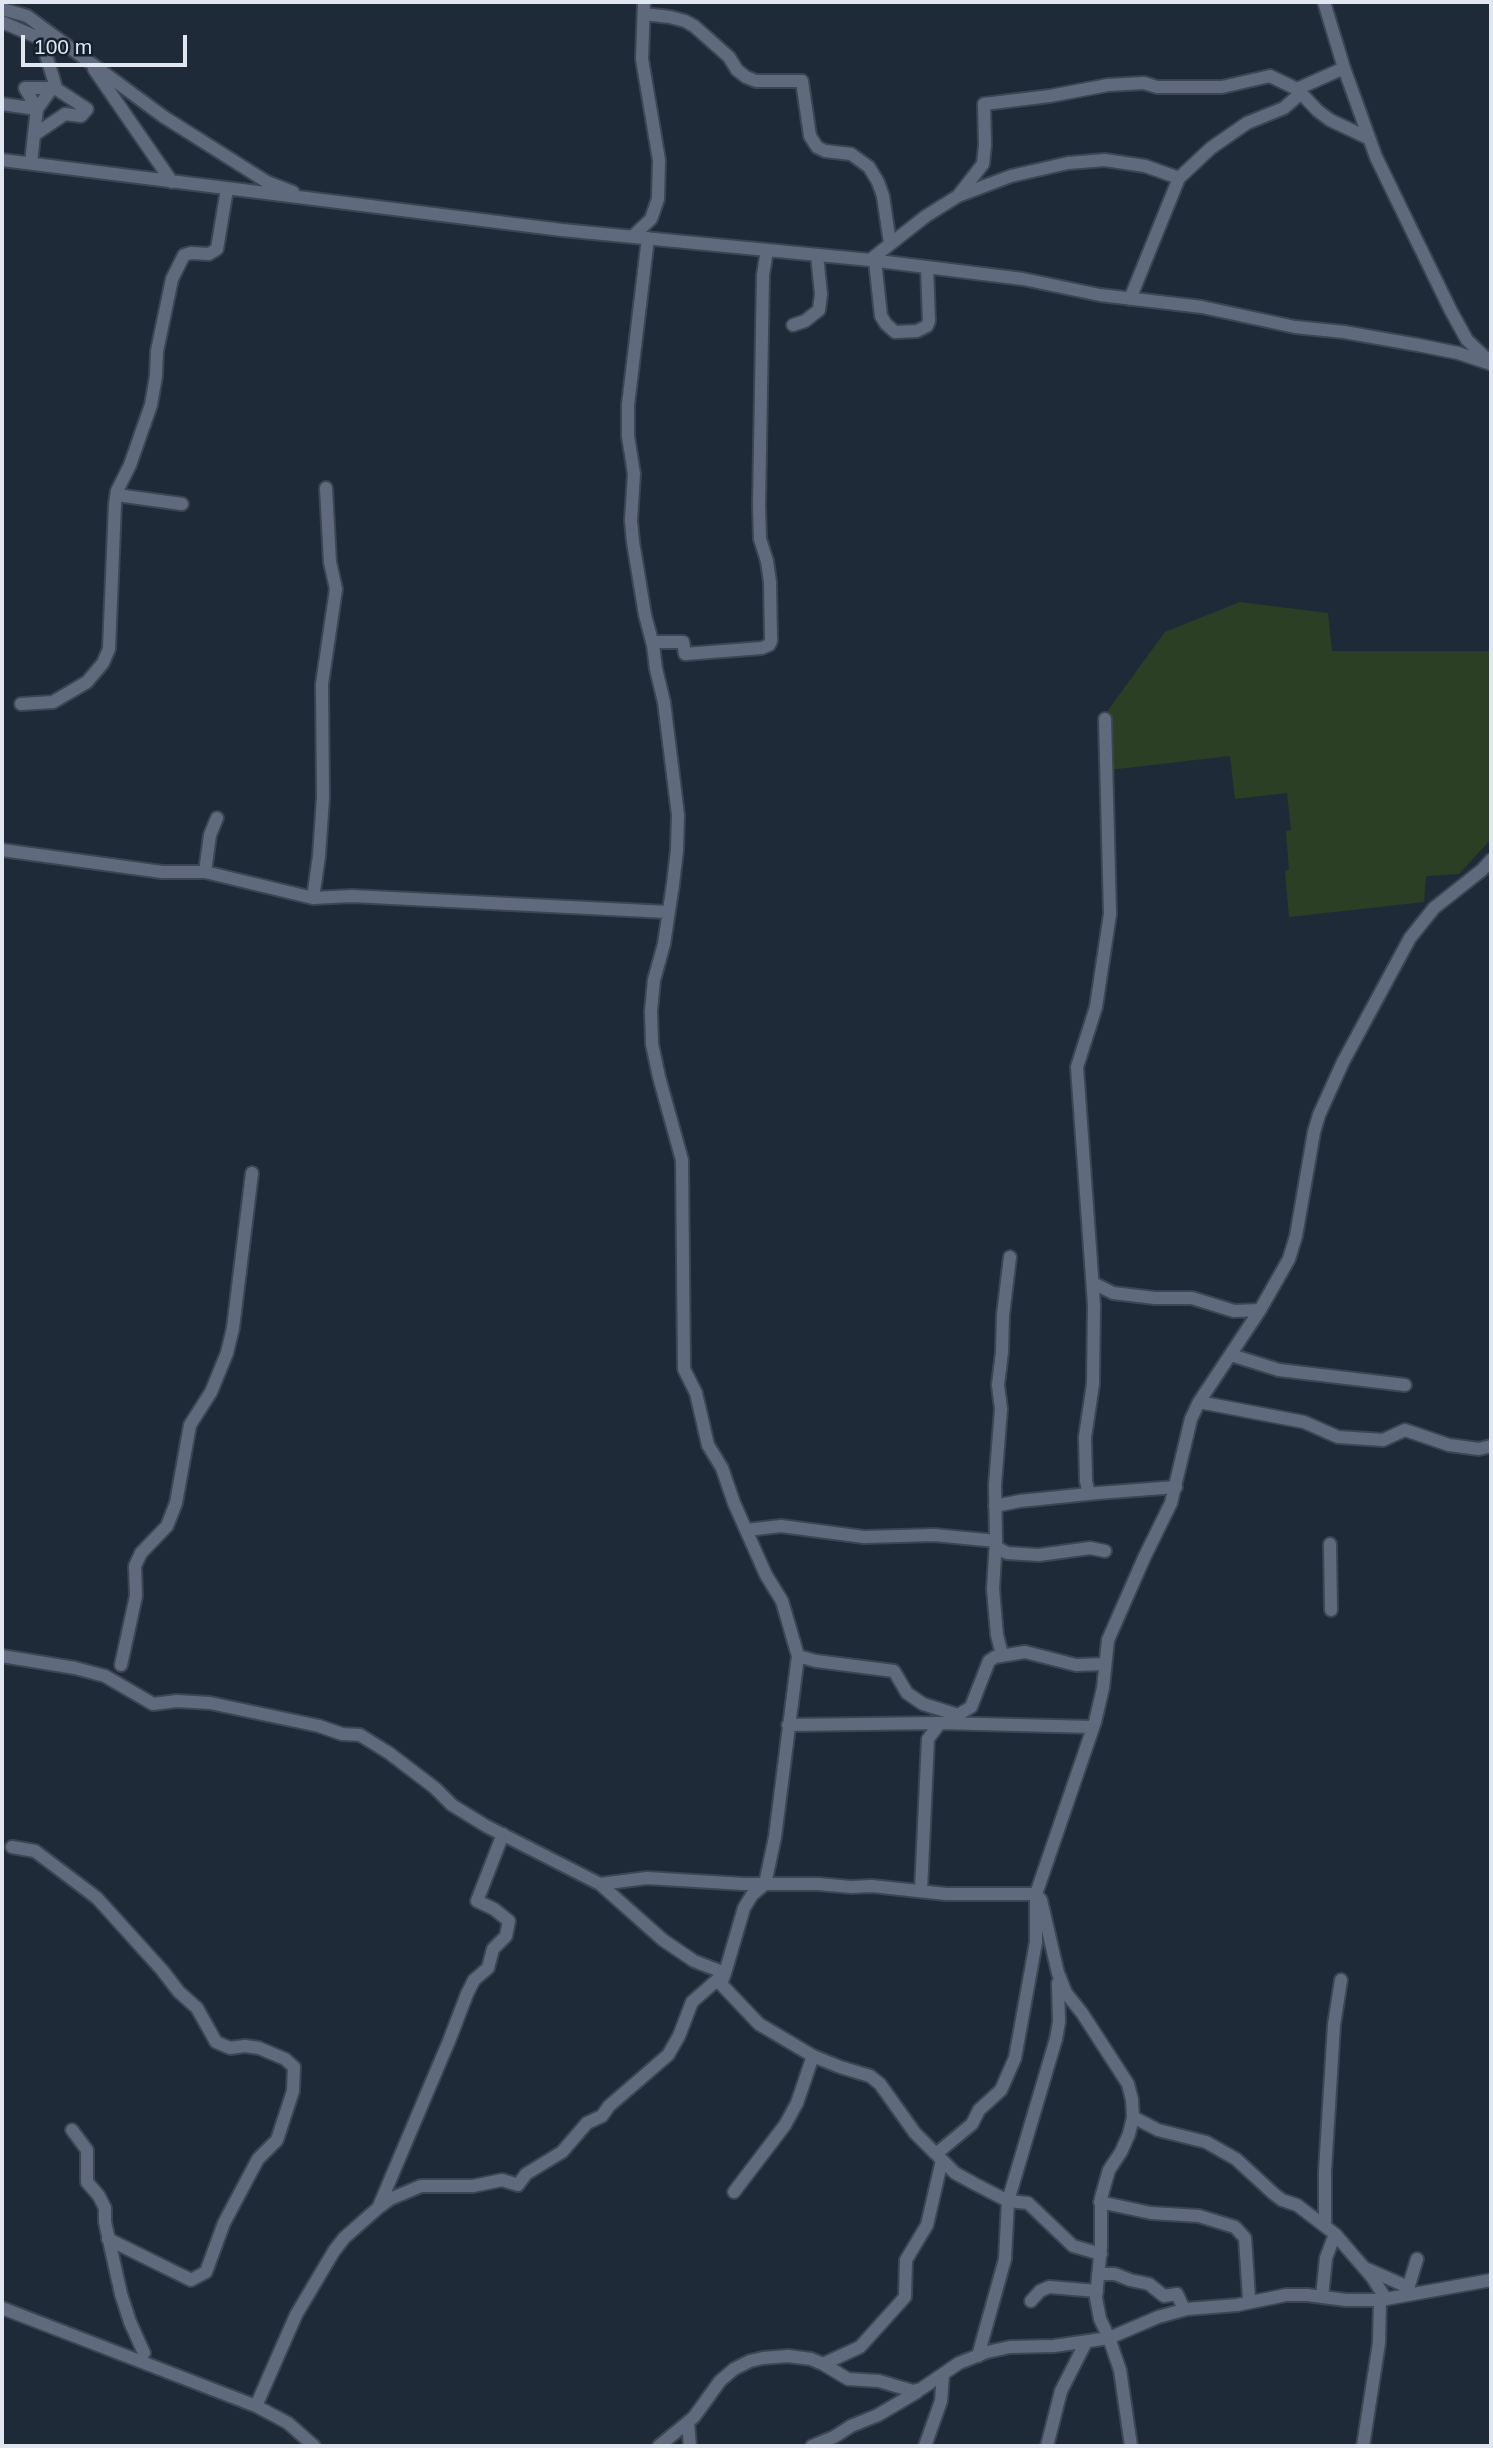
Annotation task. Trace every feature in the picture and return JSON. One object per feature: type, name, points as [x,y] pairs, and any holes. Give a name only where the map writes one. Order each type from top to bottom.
[{"type":"street","points":[[1324,2],[1368,138],[1451,311],[1467,340],[1491,363]]},
{"type":"street","points":[[632,236],[651,219],[658,198],[659,160],[642,59],[644,8],[694,26],[729,57],[737,70],[746,77],[756,80],[802,81],[810,136],[817,147],[825,151],[851,154],[869,167],[883,196],[890,243]]},
{"type":"street","points":[[2,19],[27,16],[164,117],[267,183],[313,199]]},
{"type":"street","points":[[2,19],[88,60],[172,181]]},
{"type":"street","points":[[31,163],[37,109],[55,84],[41,39]]},
{"type":"street","points":[[1130,299],[1179,178],[1210,148],[1247,123],[1284,108],[1299,91],[1344,68]]},
{"type":"street","points":[[958,196],[984,164],[984,104],[1124,82],[1157,87],[1218,87],[1270,76],[1299,91],[1329,120],[1368,138]]},
{"type":"street","points":[[34,135],[65,114],[81,116],[87,108],[55,88],[25,88],[37,109]]},
{"type":"street","points":[[2,104],[37,109]]},
{"type":"street","points":[[2,160],[313,199],[1023,279],[1100,295],[1202,307],[1295,327],[1418,345],[1491,363]]},
{"type":"street","points":[[873,260],[890,243],[958,196],[1011,176],[1090,160],[1145,166],[1179,178]]},
{"type":"street","points":[[21,704],[53,702],[87,682],[103,663],[109,649],[117,495],[151,405],[159,341],[172,279],[184,255],[209,254],[217,249],[227,188]]},
{"type":"street","points":[[648,238],[628,405],[628,436],[634,474],[631,520],[633,542],[645,615],[664,702],[678,814],[677,850],[664,944],[654,980],[651,1010],[652,1044],[682,1160],[684,1369],[696,1393],[708,1445],[722,1468],[734,1503],[766,1575],[782,1601],[798,1656],[775,1837],[765,1884],[752,1895],[744,1908],[721,1984],[753,2018],[813,2056],[870,2076],[880,2084],[915,2133],[956,2173],[1008,2201],[1028,2203],[1073,2246],[1101,2254]]},
{"type":"street","points":[[652,642],[683,642],[685,654],[762,648],[771,641],[770,582],[760,539],[759,506],[762,284],[766,250]]},
{"type":"street","points":[[793,325],[805,321],[819,310],[821,294],[817,255]]},
{"type":"street","points":[[873,260],[881,316],[892,331],[899,333],[917,331],[927,326],[928,267]]},
{"type":"street","points":[[313,898],[323,798],[322,684],[336,589],[330,562],[326,488]]},
{"type":"street","points":[[117,495],[182,504]]},
{"type":"street","points":[[1089,1494],[1085,1437],[1095,1347],[1093,1283],[1077,1067],[1096,1007],[1110,915],[1105,719]]},
{"type":"street","points":[[205,872],[210,835],[217,818]]},
{"type":"street","points":[[2,850],[162,872],[205,872],[313,898],[352,896],[667,912]]},
{"type":"street","points":[[823,2364],[860,2347],[905,2297],[906,2260],[927,2225],[939,2157],[972,2124],[979,2110],[1001,2090],[1015,2058],[1036,1942],[1036,1894],[1093,1727],[1103,1688],[1112,1628],[1171,1503],[1191,1419],[1199,1402],[1285,1269],[1293,1249],[1314,1132],[1343,1062],[1410,938],[1434,908],[1491,860]]},
{"type":"street","points":[[121,1665],[136,1596],[135,1566],[141,1553],[167,1526],[176,1503],[190,1425],[211,1392],[227,1353],[233,1328],[253,1173]]},
{"type":"street","points":[[1002,1655],[998,1644],[993,1589],[1001,1409],[998,1385],[1010,1257]]},
{"type":"street","points":[[1093,1283],[1113,1293],[1155,1298],[1192,1298],[1234,1311],[1260,1310]]},
{"type":"street","points":[[1231,1354],[1279,1370],[1405,1385]]},
{"type":"street","points":[[1199,1402],[1304,1422],[1338,1437],[1383,1440],[1405,1430],[1449,1445],[1479,1450],[1491,1446]]},
{"type":"street","points":[[995,1506],[1089,1494],[1176,1488]]},
{"type":"street","points":[[747,1530],[780,1526],[864,1537],[934,1535],[996,1544],[1007,1553],[1039,1555],[1090,1548],[1105,1551]]},
{"type":"street","points":[[1330,1544],[1331,1610]]},
{"type":"street","points":[[798,1656],[816,1661],[894,1671],[907,1693],[923,1704],[958,1715],[971,1707],[989,1661],[1002,1655],[1025,1652],[1076,1665],[1105,1664]]},
{"type":"street","points":[[2,1656],[75,1668],[105,1676],[153,1704],[177,1701],[210,1703],[319,1726],[342,1734],[357,1734],[389,1753],[435,1788],[452,1805],[600,1884],[663,1940],[694,1961],[725,1973]]},
{"type":"street","points":[[788,1725],[940,1723],[1093,1727]]},
{"type":"street","points":[[921,1890],[928,1739],[940,1723]]},
{"type":"street","points":[[378,2208],[467,1994],[474,1980],[488,1968],[493,1949],[506,1936],[509,1921],[494,1909],[477,1901],[503,1834]]},
{"type":"street","points":[[12,1847],[35,1851],[97,1898],[179,1992],[197,2008],[216,2042],[230,2048],[260,2048],[285,2059],[294,2067],[293,2091],[277,2140],[258,2159],[224,2223],[206,2272],[191,2280],[108,2239]]},
{"type":"street","points":[[600,1884],[647,1878],[765,1884],[829,1884],[946,1894],[1036,1894]]},
{"type":"street","points":[[978,2356],[1005,2259],[1008,2201],[1056,2039],[1060,2005],[1058,1973],[1043,1906],[1036,1894]]},
{"type":"street","points":[[256,2406],[296,2315],[344,2238],[390,2199],[421,2186],[454,2187],[502,2180],[519,2185],[526,2174],[562,2152],[587,2123],[602,2116],[609,2106],[661,2062],[679,2036],[692,2002],[725,1973]]},
{"type":"street","points":[[1058,1973],[1066,1993],[1128,2084],[1133,2117],[1126,2143],[1109,2170],[1100,2202],[1101,2254],[1097,2291],[1100,2319],[1110,2338],[1122,2381],[1131,2446]]},
{"type":"street","points":[[1322,2297],[1330,2230],[1325,2171],[1329,2095],[1334,2025],[1341,1980]]},
{"type":"street","points":[[734,2192],[785,2125],[797,2104],[813,2056]]},
{"type":"street","points":[[1133,2117],[1158,2130],[1206,2142],[1236,2159],[1274,2194],[1282,2200],[1297,2204],[1330,2230],[1364,2267],[1383,2300],[1363,2446]]},
{"type":"street","points":[[72,2130],[87,2150],[87,2182],[105,2208],[104,2222],[130,2322],[144,2353]]},
{"type":"street","points":[[1100,2202],[1152,2213],[1199,2216],[1235,2227],[1245,2238],[1249,2298]]},
{"type":"street","points":[[1407,2292],[1417,2259]]},
{"type":"street","points":[[1364,2267],[1407,2292]]},
{"type":"street","points":[[1098,2274],[1115,2274],[1149,2284],[1164,2296],[1177,2294],[1184,2309]]},
{"type":"street","points":[[812,2446],[878,2415],[959,2363],[1010,2347],[1110,2338],[1184,2309],[1237,2305],[1286,2295],[1383,2300],[1407,2292],[1491,2280]]},
{"type":"street","points":[[1031,2301],[1040,2291],[1049,2287],[1097,2291]]},
{"type":"street","points":[[2,2308],[192,2379],[256,2406],[288,2423],[314,2446]]},
{"type":"street","points":[[1047,2446],[1061,2391],[1086,2342]]},
{"type":"street","points":[[659,2446],[688,2423],[720,2381],[733,2369],[750,2361],[772,2356],[788,2356],[823,2364],[848,2379],[879,2381],[906,2390],[921,2389]]},
{"type":"street","points":[[925,2446],[941,2401],[943,2374]]},
{"type":"street","points":[[688,2423],[690,2446]]},
{"type":"green space","points":[[1240,602],[1328,613],[1332,651],[1491,651],[1491,839],[1459,874],[1426,876],[1424,902],[1289,917],[1285,871],[1289,870],[1286,831],[1291,830],[1287,793],[1235,799],[1230,756],[1109,770],[1106,713],[1165,632]]}]
